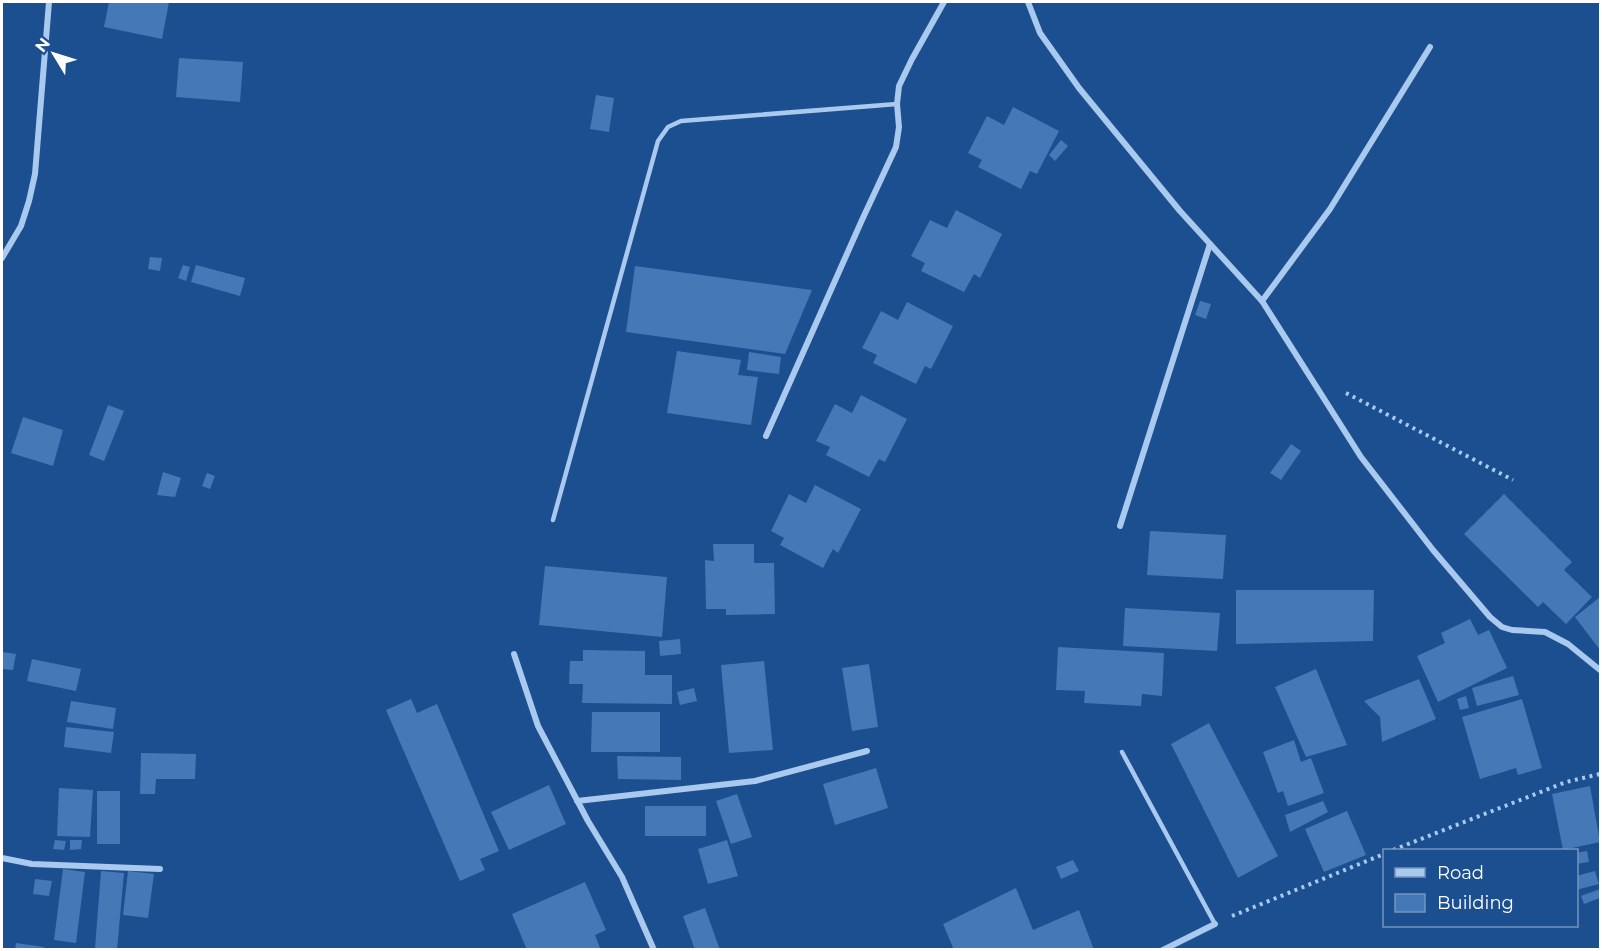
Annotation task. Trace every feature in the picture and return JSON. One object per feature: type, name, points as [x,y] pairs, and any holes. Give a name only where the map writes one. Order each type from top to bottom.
[{"type":"street","points":[[2,258],[21,225],[35,174],[50,2]]},
{"type":"street","points":[[766,436],[896,147],[899,127],[897,104],[899,86],[944,2]]},
{"type":"street","points":[[1028,2],[1040,33],[1079,88],[1210,244],[1262,302],[1360,457],[1432,550],[1490,617],[1502,627],[1512,630],[1545,632],[1568,644],[1600,670]]},
{"type":"street","points":[[1262,302],[1330,209],[1430,46]]},
{"type":"street","points":[[1120,526],[1210,244]]},
{"type":"street","points":[[514,654],[538,726],[621,877],[654,950]]},
{"type":"street","points":[[578,801],[756,781],[867,751]]},
{"type":"street","points":[[2,858],[32,864],[160,869]]},
{"type":"street","points":[[1163,950],[1215,924]]},
{"type":"lane","points":[[554,520],[658,141],[668,127],[681,121],[897,104]]},
{"type":"lane","points":[[1122,752],[1215,924]]},
{"type":"path","points":[[1308,374],[1513,480]]},
{"type":"path","points":[[1396,849],[1566,782],[1600,774]]},
{"type":"path","points":[[1215,924],[1383,854]]},
{"type":"building","points":[[109,2],[169,2],[162,39],[104,27]]},
{"type":"building","points":[[179,58],[243,62],[240,102],[176,97]]},
{"type":"building","points":[[596,95],[614,98],[609,132],[590,129]]},
{"type":"building","points":[[1013,107],[1059,131],[1037,174],[1030,171],[1021,189],[978,167],[982,160],[968,153],[987,116],[1004,125]]},
{"type":"building","points":[[1061,140],[1068,146],[1055,161],[1049,155]]},
{"type":"building","points":[[956,210],[1002,234],[980,278],[974,274],[964,292],[921,271],[925,263],[911,256],[930,220],[947,228]]},
{"type":"building","points":[[150,257],[162,258],[160,271],[148,269]]},
{"type":"building","points":[[183,265],[190,267],[186,281],[178,278]]},
{"type":"building","points":[[196,265],[245,278],[240,296],[191,282]]},
{"type":"building","points":[[635,266],[812,290],[785,354],[626,332]]},
{"type":"building","points":[[1200,301],[1211,304],[1206,319],[1195,315]]},
{"type":"building","points":[[907,302],[953,326],[931,369],[925,366],[916,384],[873,363],[877,355],[862,348],[881,311],[898,320]]},
{"type":"building","points":[[677,351],[741,360],[738,375],[758,377],[751,425],[667,413]]},
{"type":"building","points":[[749,352],[781,357],[779,374],[747,370]]},
{"type":"building","points":[[861,395],[907,419],[885,462],[879,459],[869,477],[826,455],[830,447],[816,441],[835,404],[852,413]]},
{"type":"building","points":[[108,405],[124,411],[104,461],[89,455]]},
{"type":"building","points":[[23,417],[63,430],[53,466],[11,453]]},
{"type":"building","points":[[1291,444],[1301,451],[1281,480],[1270,473]]},
{"type":"building","points":[[163,472],[181,478],[175,497],[157,495]]},
{"type":"building","points":[[207,473],[215,476],[210,489],[202,486]]},
{"type":"building","points":[[815,485],[861,509],[838,553],[833,549],[823,568],[780,545],[784,538],[771,531],[789,494],[806,503]]},
{"type":"building","points":[[1504,494],[1572,562],[1564,570],[1592,597],[1566,624],[1543,602],[1538,607],[1464,534]]},
{"type":"building","points":[[1150,531],[1226,535],[1223,579],[1147,575]]},
{"type":"building","points":[[713,544],[754,544],[754,563],[774,563],[775,614],[726,615],[726,609],[706,609],[705,560],[714,561]]},
{"type":"building","points":[[545,566],[667,577],[662,637],[539,625]]},
{"type":"building","points":[[1236,590],[1374,590],[1373,641],[1236,644]]},
{"type":"building","points":[[1600,597],[1600,650],[1575,617]]},
{"type":"building","points":[[1125,608],[1220,613],[1217,651],[1123,646]]},
{"type":"building","points":[[1470,619],[1478,635],[1489,630],[1507,668],[1438,702],[1417,656],[1445,643],[1441,633]]},
{"type":"building","points":[[680,639],[681,654],[660,656],[659,641]]},
{"type":"building","points":[[1058,647],[1164,653],[1162,696],[1142,694],[1141,706],[1084,703],[1085,691],[1056,690]]},
{"type":"building","points":[[583,650],[645,651],[645,675],[672,675],[672,704],[582,703],[583,684],[569,684],[570,661],[583,661]]},
{"type":"building","points":[[2,652],[16,654],[13,670],[2,669]]},
{"type":"building","points":[[32,659],[81,669],[76,691],[27,681]]},
{"type":"building","points":[[764,661],[773,750],[729,753],[721,665]]},
{"type":"building","points":[[869,664],[878,727],[852,731],[842,668]]},
{"type":"building","points":[[1316,669],[1347,745],[1306,757],[1275,687]]},
{"type":"building","points":[[1513,676],[1519,695],[1477,706],[1472,688]]},
{"type":"building","points":[[1419,679],[1436,719],[1382,742],[1380,717],[1364,701]]},
{"type":"building","points":[[694,688],[697,701],[680,705],[677,692]]},
{"type":"building","points":[[1466,696],[1469,708],[1460,710],[1457,699]]},
{"type":"building","points":[[411,699],[417,713],[437,704],[499,851],[480,859],[485,870],[460,881],[386,710]]},
{"type":"building","points":[[1522,699],[1542,768],[1518,775],[1516,768],[1480,779],[1462,717]]},
{"type":"building","points":[[71,701],[116,708],[113,729],[67,722]]},
{"type":"building","points":[[592,712],[660,712],[660,752],[591,752]]},
{"type":"building","points":[[1209,723],[1278,856],[1238,878],[1171,744]]},
{"type":"building","points":[[66,727],[114,732],[111,753],[64,747]]},
{"type":"building","points":[[1294,740],[1301,762],[1311,758],[1324,793],[1288,806],[1283,791],[1278,793],[1263,752]]},
{"type":"building","points":[[141,753],[196,754],[195,779],[156,779],[155,794],[140,794]]},
{"type":"building","points":[[617,756],[681,757],[681,780],[618,779]]},
{"type":"building","points":[[876,768],[888,808],[835,825],[823,784]]},
{"type":"building","points":[[549,785],[566,824],[509,850],[491,812]]},
{"type":"building","points":[[1590,786],[1600,842],[1563,849],[1552,794]]},
{"type":"building","points":[[59,788],[93,790],[90,837],[57,836]]},
{"type":"building","points":[[97,791],[120,791],[120,844],[97,844]]},
{"type":"building","points":[[737,794],[752,837],[731,844],[716,801]]},
{"type":"building","points":[[1323,801],[1328,812],[1290,832],[1285,815]]},
{"type":"building","points":[[645,806],[706,806],[706,836],[645,836]]},
{"type":"building","points":[[1347,811],[1366,855],[1324,872],[1305,829]]},
{"type":"building","points":[[55,840],[66,841],[64,850],[53,849]]},
{"type":"building","points":[[70,840],[82,840],[81,849],[70,850]]},
{"type":"building","points":[[727,840],[738,876],[708,884],[698,849]]},
{"type":"building","points":[[1587,851],[1589,862],[1578,864],[1578,853]]},
{"type":"building","points":[[1073,860],[1079,871],[1061,879],[1056,867]]},
{"type":"building","points":[[63,869],[85,872],[76,943],[54,940]]},
{"type":"building","points":[[101,871],[124,873],[117,950],[95,948]]},
{"type":"building","points":[[128,871],[154,874],[148,918],[123,915]]},
{"type":"building","points":[[1595,871],[1599,884],[1578,889],[1578,875]]},
{"type":"building","points":[[35,879],[52,881],[49,896],[33,894]]},
{"type":"building","points":[[585,882],[606,930],[595,935],[600,948],[527,950],[512,914]]},
{"type":"building","points":[[1016,888],[1033,930],[1079,910],[1094,950],[954,950],[943,924]]},
{"type":"building","points":[[1600,889],[1600,898],[1584,904],[1581,896]]},
{"type":"building","points":[[705,908],[720,950],[695,950],[683,916]]},
{"type":"building","points":[[16,943],[44,947],[43,950],[15,950]]}]
